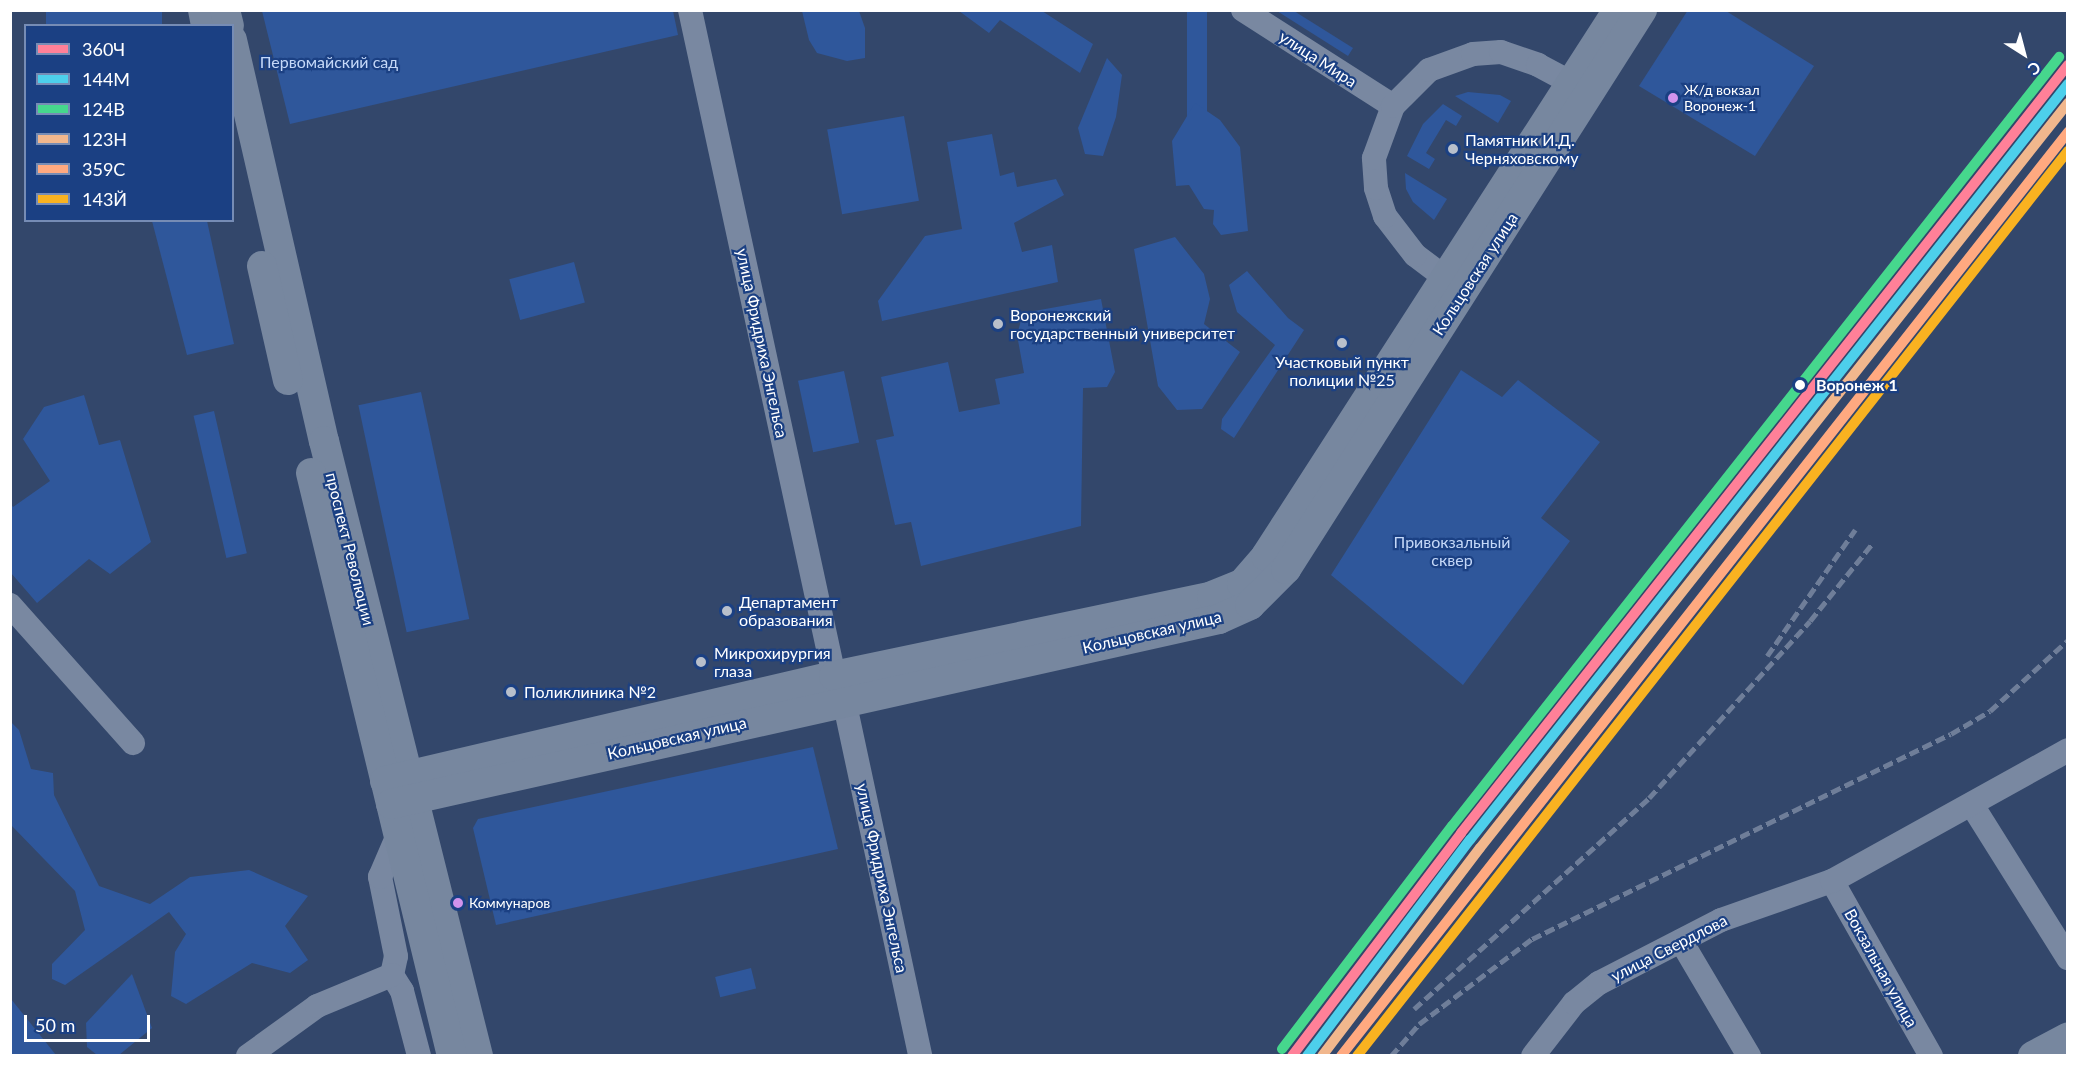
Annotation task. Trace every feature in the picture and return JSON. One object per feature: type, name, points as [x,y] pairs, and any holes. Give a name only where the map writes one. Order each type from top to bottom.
[{"type":"main road","name":"Кольцовская улица","points":[[1582,88],[1618,10]]},
{"type":"main road","name":"Кольцовская улица","points":[[399,790],[839,688],[1219,619],[1250,604],[1286,569],[1454,285],[1582,88],[1642,10]]},
{"type":"main road","name":"проспект Революции","points":[[234,49],[399,790],[398,835],[452,1056]]},
{"type":"main road","name":"проспект Революции","points":[[234,143],[268,299],[399,790],[478,1056]]},
{"type":"main road","points":[[2033,1056],[2067,1037]]},
{"type":"street","name":"улица Фридриха Энгельса","points":[[690,10],[920,1056]]},
{"type":"street","name":"улица Мира","points":[[1243,10],[1393,106]]},
{"type":"street","points":[[1454,285],[1398,238],[1385,216],[1376,188],[1374,158],[1393,106],[1429,70],[1473,54],[1501,52],[1582,88]]},
{"type":"street","points":[[10,605],[134,743]]},
{"type":"street","name":"улица Свердлова","points":[[1533,1056],[1574,1003],[1599,983],[1721,920],[1832,881],[2067,750]]},
{"type":"street","points":[[1972,805],[2067,958]]},
{"type":"street","points":[[398,835],[380,877],[396,956],[392,975],[402,991],[419,1056]]},
{"type":"street","name":"Вокзальная улица","points":[[1832,881],[1931,1056]]},
{"type":"street","points":[[1681,941],[1749,1056]]},
{"type":"street","points":[[249,1056],[318,1006],[392,975]]},
{"type":"green space","points":[[1688,10],[1726,11],[1814,66],[1755,156],[1639,86]]},
{"type":"green space","points":[[46,11],[162,11],[162,24],[46,24]]},
{"type":"green space","name":"Первомайский сад","points":[[262,11],[673,11],[678,35],[290,124]]},
{"type":"green space","points":[[802,11],[859,11],[865,28],[865,58],[847,61],[817,53],[809,40]]},
{"type":"green space","points":[[959,11],[1042,11],[1093,44],[1080,73],[1000,20],[989,33]]},
{"type":"green space","points":[[1187,11],[1207,11],[1207,171],[1187,171]]},
{"type":"green space","points":[[1277,11],[1294,11],[1353,48],[1348,56]]},
{"type":"green space","points":[[1107,58],[1122,75],[1116,117],[1103,156],[1085,154],[1078,128]]},
{"type":"green space","points":[[1468,92],[1500,95],[1511,101],[1498,123],[1455,96]]},
{"type":"green space","points":[[1195,103],[1220,120],[1240,147],[1248,231],[1221,235],[1213,224],[1214,210],[1204,209],[1189,185],[1176,186],[1172,141]]},
{"type":"green space","points":[[1443,104],[1462,116],[1456,126],[1446,120],[1426,153],[1435,159],[1429,169],[1407,156],[1423,124]]},
{"type":"green space","points":[[904,116],[919,201],[842,214],[827,130]]},
{"type":"green space","points":[[992,134],[1000,176],[1014,172],[1017,187],[1056,179],[1064,195],[1014,223],[1022,252],[1052,245],[1058,282],[882,321],[878,301],[925,236],[962,229],[947,142]]},
{"type":"green space","points":[[1405,173],[1447,199],[1434,220],[1413,202],[1406,189]]},
{"type":"green space","points":[[152,222],[207,222],[234,344],[187,355]]},
{"type":"green space","points":[[1175,237],[1204,274],[1210,299],[1204,324],[1240,352],[1202,409],[1177,410],[1158,386],[1134,249]]},
{"type":"green space","points":[[574,262],[585,303],[520,320],[509,279]]},
{"type":"green space","points":[[1247,271],[1288,318],[1304,330],[1234,438],[1221,429],[1222,419],[1275,345],[1237,312],[1229,285]]},
{"type":"green space","points":[[1101,299],[1115,372],[1107,387],[1083,388],[1081,526],[921,566],[911,522],[895,525],[876,440],[894,436],[881,377],[948,362],[959,412],[1000,404],[995,379],[1024,373],[1017,335],[1023,313]]},
{"type":"green space","name":"Привокзальный сквер","points":[[1461,370],[1502,397],[1518,380],[1600,442],[1541,518],[1570,541],[1463,685],[1331,575]]},
{"type":"green space","points":[[844,371],[859,442],[813,452],[798,381]]},
{"type":"green space","points":[[421,392],[469,619],[407,632],[358,405]]},
{"type":"green space","points":[[84,395],[99,445],[120,440],[151,542],[110,574],[89,559],[37,603],[11,573],[11,504],[13,507],[50,481],[23,439],[44,407]]},
{"type":"green space","points":[[214,411],[247,553],[226,558],[194,416]]},
{"type":"green space","points":[[10,721],[19,730],[31,769],[53,773],[54,795],[99,886],[150,904],[190,877],[249,870],[308,896],[285,926],[308,960],[290,973],[252,963],[186,1004],[171,996],[175,952],[186,934],[169,912],[65,985],[52,979],[52,964],[85,930],[75,891],[11,825]]},
{"type":"green space","points":[[813,747],[838,849],[496,925],[473,828],[478,819]]},
{"type":"green space","points":[[751,968],[756,988],[720,997],[715,977]]},
{"type":"green space","points":[[132,974],[152,1028],[119,1055],[97,1055],[87,1047],[86,1023]]},
{"type":"green space","points":[[11,999],[56,1055],[11,1055]]},
{"type":"railway","points":[[1767,656],[1855,530]]},
{"type":"railway","points":[[1414,1009],[1649,798],[1810,621],[1872,544]]},
{"type":"railway","points":[[1391,1056],[1419,1024],[1532,939],[1951,734],[1990,711],[2068,640]]},
{"type":"transit line","name":"124В","points":[[1282,1049],[1452,826],[2059,57]]},
{"type":"transit line","name":"360Ч","points":[[1292,1056],[1461,833],[2068,65]]},
{"type":"transit line","name":"144М","points":[[1307,1056],[1470,840],[2068,84]]},
{"type":"transit line","name":"123Н","points":[[1322,1056],[1480,848],[2068,103]]},
{"type":"transit line","name":"359С","points":[[1341,1056],[2068,132]]},
{"type":"transit line","name":"143Й","points":[[1357,1056],[2068,151]]},
{"type":"place","name":"Ж/д вокзал Воронеж-1","points":[[1673,98]]},
{"type":"place","name":"Памятник И.Д. Черняховскому","points":[[1453,149]]},
{"type":"place","name":"Воронежский государственный университет","points":[[998,324]]},
{"type":"place","name":"Участковый пункт полиции №25","points":[[1342,343]]},
{"type":"place","name":"Воронеж 1","points":[[1800,385]]},
{"type":"place","name":"Департамент образования","points":[[727,611]]},
{"type":"place","name":"Микрохирургия глаза","points":[[701,662]]},
{"type":"place","name":"Поликлиника №2","points":[[511,692]]},
{"type":"place","name":"Коммунаров","points":[[458,903]]}]
